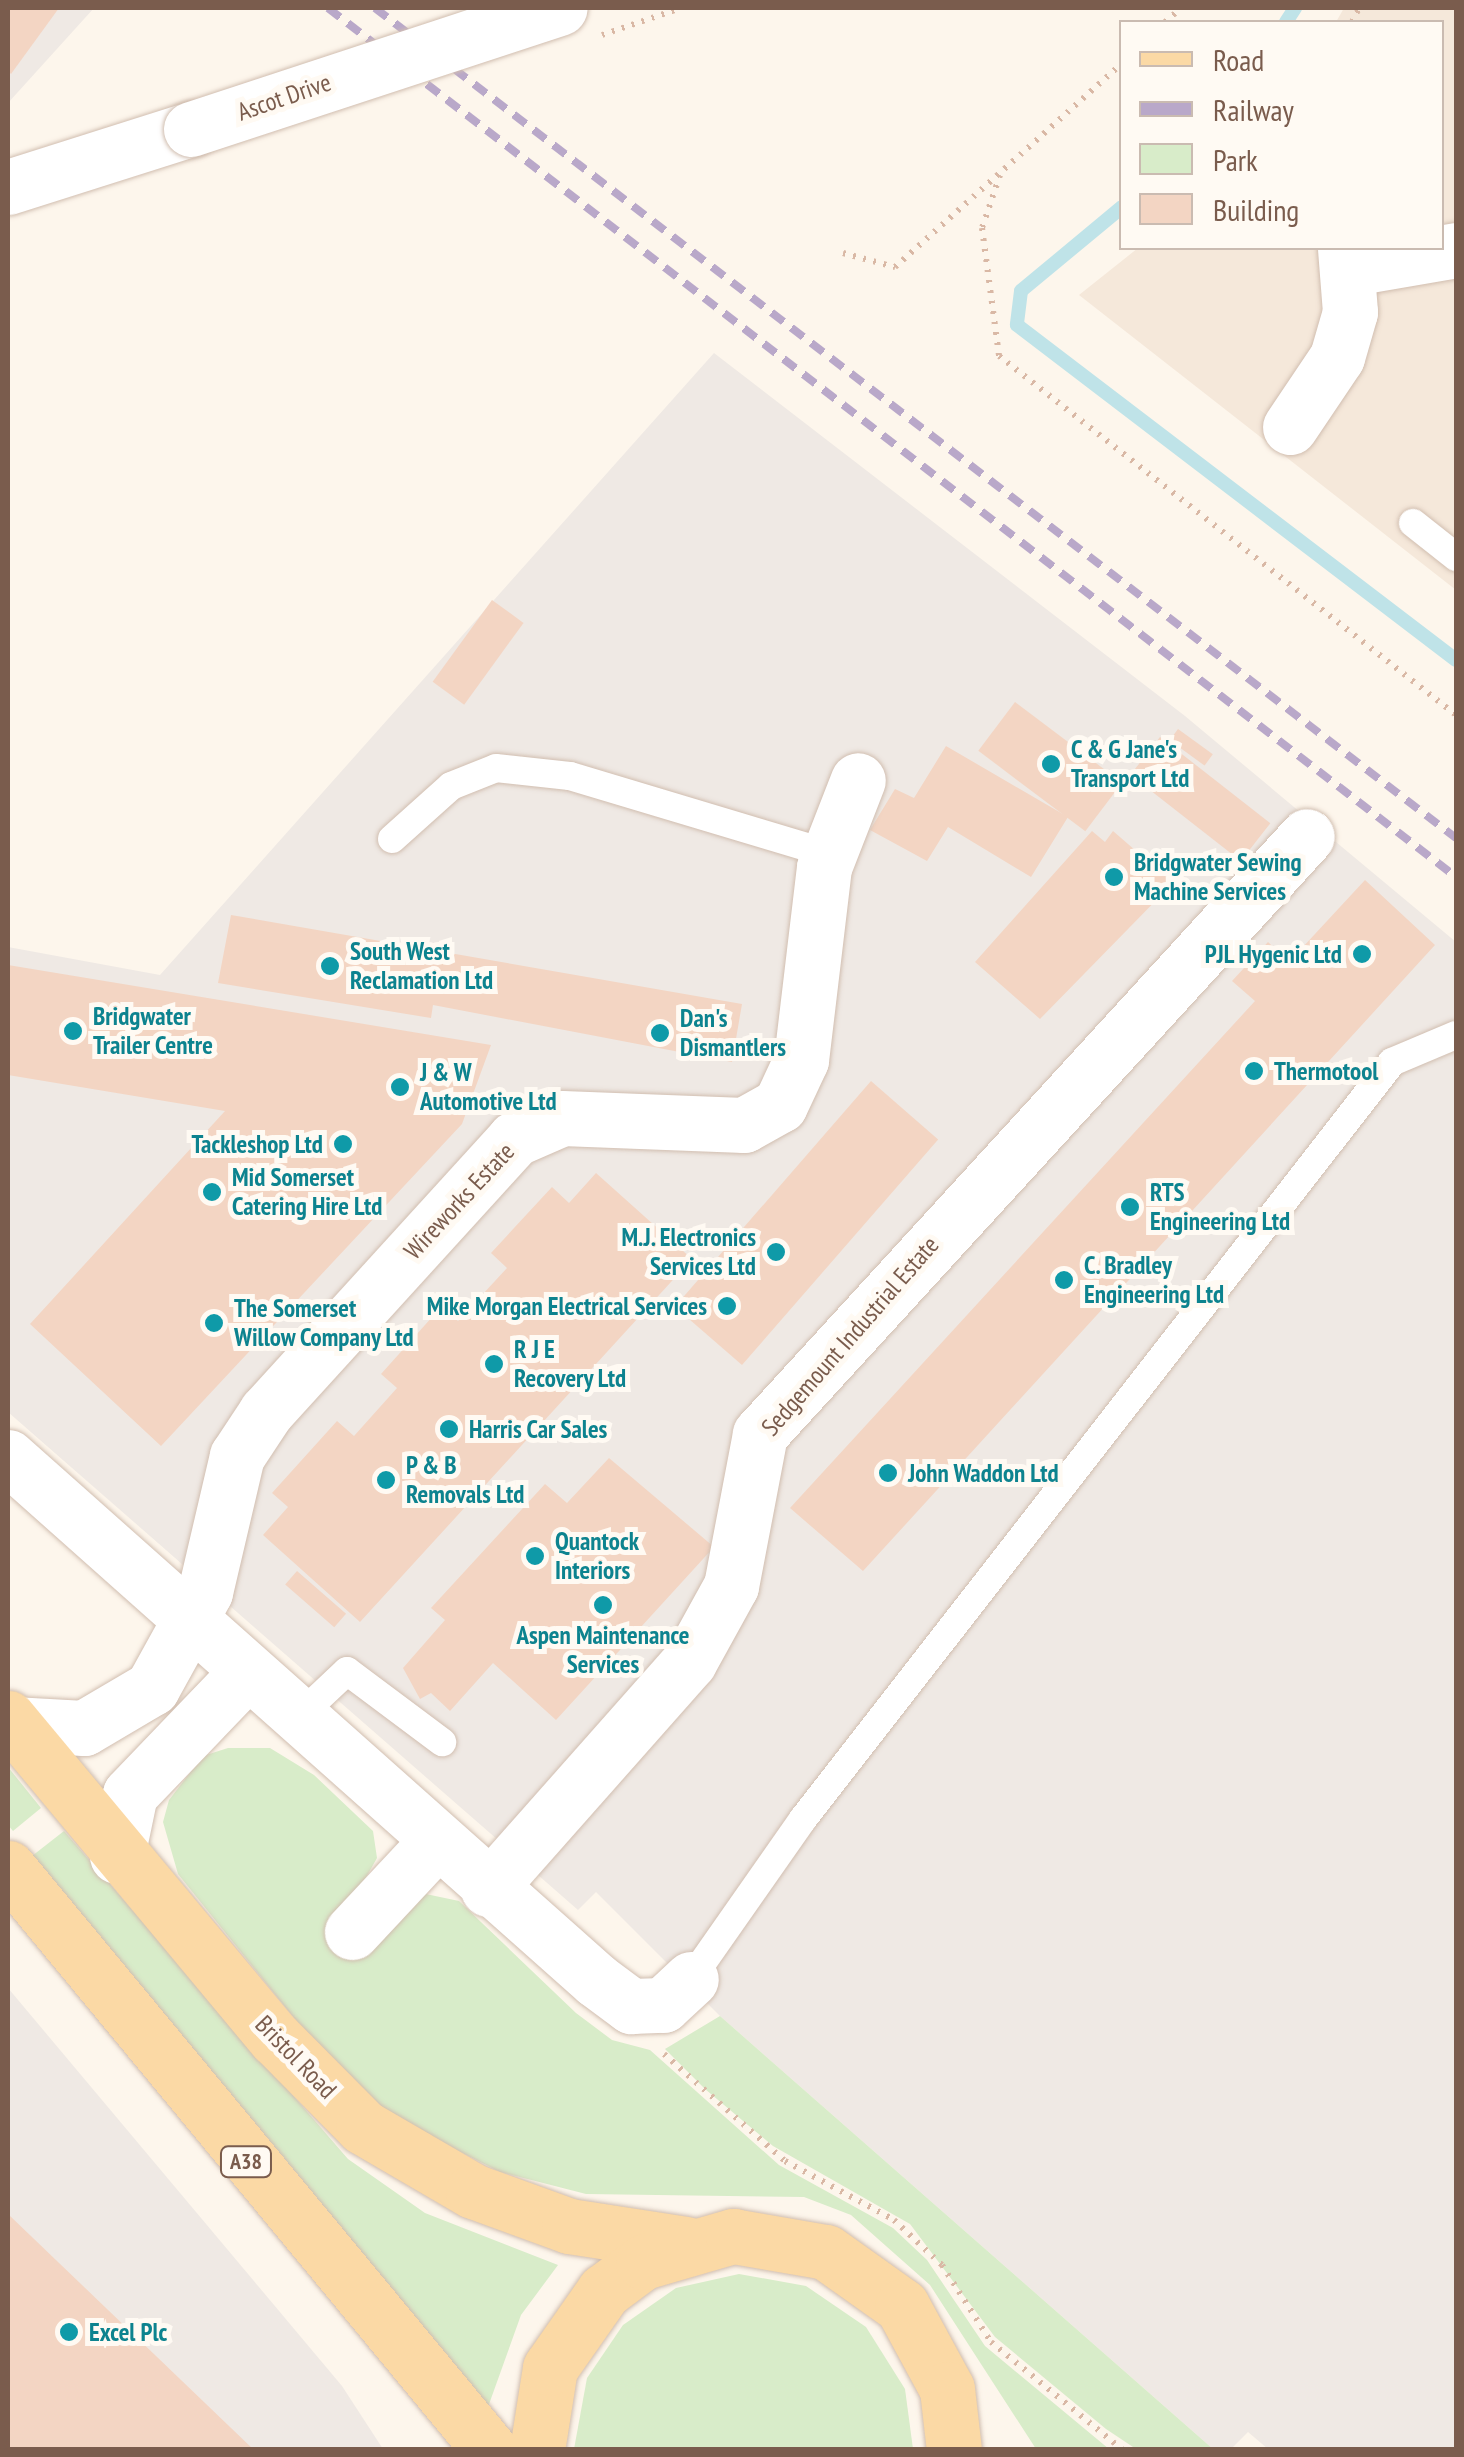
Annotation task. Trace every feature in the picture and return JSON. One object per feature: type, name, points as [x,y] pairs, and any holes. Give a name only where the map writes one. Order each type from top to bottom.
[{"type":"main road","name":"Bristol Road","points":[[10,1721],[117,1856],[363,2126],[473,2192],[569,2226],[686,2244]]},
{"type":"main road","name":"A38","points":[[8,1868],[490,2450]]},
{"type":"main road","points":[[537,2450],[550,2368],[573,2326],[642,2262],[686,2244],[780,2239],[867,2274],[902,2306],[947,2388],[996,2450]]},
{"type":"main road","points":[[947,2388],[954,2450]]},
{"type":"street","name":"Ascot Drive","points":[[8,188],[560,8]]},
{"type":"street","points":[[1290,428],[1337,356],[1349,258],[1456,250]]},
{"type":"street","name":"Wireworks Estate","points":[[10,1721],[84,1728],[122,1713],[152,1688],[206,1592],[237,1456],[266,1412],[514,1139],[562,1118],[744,1126],[780,1105],[801,1060],[830,854],[858,780]]},
{"type":"street","name":"Sedgemount Industrial Estate","points":[[488,1889],[689,1662],[732,1586],[760,1434],[1307,836]]},
{"type":"street","points":[[8,1457],[186,1623],[488,1889],[632,2006],[663,2005],[691,1979]]},
{"type":"street","points":[[117,1856],[130,1794],[245,1674]]},
{"type":"street","points":[[352,1932],[436,1842]]},
{"type":"lane","points":[[1413,523],[1456,557]]},
{"type":"lane","points":[[392,838],[451,786],[496,768],[570,776],[830,854]]},
{"type":"lane","points":[[691,1979],[803,1818],[1392,1062],[1456,1035]]},
{"type":"lane","points":[[296,1719],[347,1671],[442,1742]]},
{"type":"path","points":[[843,252],[894,267],[1119,65]]},
{"type":"path","points":[[1000,175],[982,228],[999,356],[1456,715]]},
{"type":"shaded area","points":[[8,8],[94,8],[8,103]]},
{"type":"shaded area","points":[[1344,8],[1456,8],[1456,590],[1079,295],[1135,250],[1444,250],[1444,20],[1337,20]]},
{"type":"shaded area","points":[[714,353],[1185,716],[1456,942],[1456,2449],[1268,2449],[1248,2432],[1231,2449],[1213,2449],[720,2016],[596,1892],[578,1910],[8,1412],[8,947],[160,975]]},
{"type":"shaded area","points":[[8,1988],[342,2386],[383,2449],[8,2449]]},
{"type":"green space","points":[[228,1748],[270,1748],[314,1775],[373,1831],[377,1858],[364,1881],[459,1901],[576,2013],[612,2040],[650,2050],[779,2165],[893,2228],[927,2260],[985,2346],[1109,2449],[1036,2449],[930,2285],[851,2215],[804,2197],[586,2194],[500,2172],[388,2115],[303,2029],[178,1874],[163,1822],[169,1800],[203,1756]]},
{"type":"green space","points":[[8,1767],[41,1808],[13,1831],[8,1825]]},
{"type":"green space","points":[[64,1831],[348,2159],[425,2213],[558,2265],[521,2315],[488,2407],[32,1856]]},
{"type":"green space","points":[[720,2016],[1213,2449],[1136,2449],[1106,2429],[995,2337],[910,2224],[773,2146],[705,2089],[665,2049]]},
{"type":"green space","points":[[739,2274],[806,2286],[866,2327],[905,2389],[913,2449],[574,2449],[587,2378],[623,2325],[676,2288]]},
{"type":"building","points":[[8,8],[59,8],[11,74],[8,71]]},
{"type":"building","points":[[492,600],[524,623],[464,705],[433,682]]},
{"type":"building","name":"C & G Jane's Transport Ltd","points":[[1015,702],[1122,783],[1085,831],[978,751]]},
{"type":"building","points":[[1178,729],[1213,754],[1205,766],[1170,740]]},
{"type":"building","points":[[1160,737],[1270,823],[1241,861],[1130,775]]},
{"type":"building","points":[[946,746],[1068,817],[1031,877],[948,827],[927,861],[870,830],[895,789],[914,798]]},
{"type":"building","points":[[1092,831],[1105,842],[1113,831],[1173,883],[1040,1019],[975,962]]},
{"type":"building","points":[[1365,880],[1435,945],[863,1571],[790,1508],[1255,1001],[1232,981],[1268,942],[1289,962]]},
{"type":"building","points":[[231,915],[742,1004],[732,1062],[433,1005],[431,1018],[218,983]]},
{"type":"building","points":[[8,965],[491,1045],[462,1124],[161,1446],[30,1324],[225,1111],[8,1075]]},
{"type":"building","points":[[871,1081],[938,1139],[742,1365],[675,1307]]},
{"type":"building","points":[[596,1173],[692,1259],[360,1622],[263,1535],[288,1507],[272,1493],[337,1421],[354,1436],[397,1388],[381,1374],[442,1306],[458,1321],[507,1268],[491,1253],[552,1187],[569,1203]]},
{"type":"building","points":[[609,1458],[714,1547],[556,1720],[493,1663],[450,1711],[431,1693],[420,1699],[403,1668],[445,1620],[431,1608],[545,1484],[567,1503]]},
{"type":"building","points":[[297,1571],[346,1614],[334,1627],[285,1585]]},
{"type":"building","name":"Excel Plc","points":[[8,2214],[254,2450],[8,2450]]},
{"type":"waterway","points":[[1287,20],[1295,8]]},
{"type":"waterway","points":[[1119,209],[1021,291],[1017,325],[1456,660]]},
{"type":"railway","points":[[328,8],[1456,877]]},
{"type":"railway","points":[[375,8],[1456,838]]},
{"type":"place","name":"C & G Jane's Transport Ltd","points":[[1051,764]]},
{"type":"place","name":"Bridgwater Sewing Machine Services","points":[[1114,877]]},
{"type":"place","name":"PJL Hygenic Ltd","points":[[1362,954]]},
{"type":"place","name":"South West Reclamation Ltd","points":[[330,966]]},
{"type":"place","name":"Bridgwater Trailer Centre","points":[[73,1031]]},
{"type":"place","name":"Dan's Dismantlers","points":[[660,1033]]},
{"type":"place","name":"Thermotool","points":[[1254,1071]]},
{"type":"place","name":"J & W Automotive Ltd","points":[[400,1087]]},
{"type":"place","name":"Tackleshop Ltd","points":[[343,1144]]},
{"type":"place","name":"Mid Somerset Catering Hire Ltd","points":[[212,1192]]},
{"type":"place","name":"RTS Engineering Ltd","points":[[1130,1207]]},
{"type":"place","name":"M.J. Electronics Services Ltd","points":[[776,1252]]},
{"type":"place","name":"C. Bradley Engineering Ltd","points":[[1064,1280]]},
{"type":"place","name":"Mike Morgan Electrical Services","points":[[727,1306]]},
{"type":"place","name":"The Somerset Willow Company Ltd","points":[[214,1323]]},
{"type":"place","name":"R J E Recovery Ltd","points":[[494,1364]]},
{"type":"place","name":"Harris Car Sales","points":[[449,1429]]},
{"type":"place","name":"John Waddon Ltd","points":[[888,1473]]},
{"type":"place","name":"P & B Removals Ltd","points":[[386,1480]]},
{"type":"place","name":"Quantock Interiors","points":[[535,1556]]},
{"type":"place","name":"Aspen Maintenance Services","points":[[603,1605]]},
{"type":"place","name":"Excel Plc","points":[[69,2332]]}]
